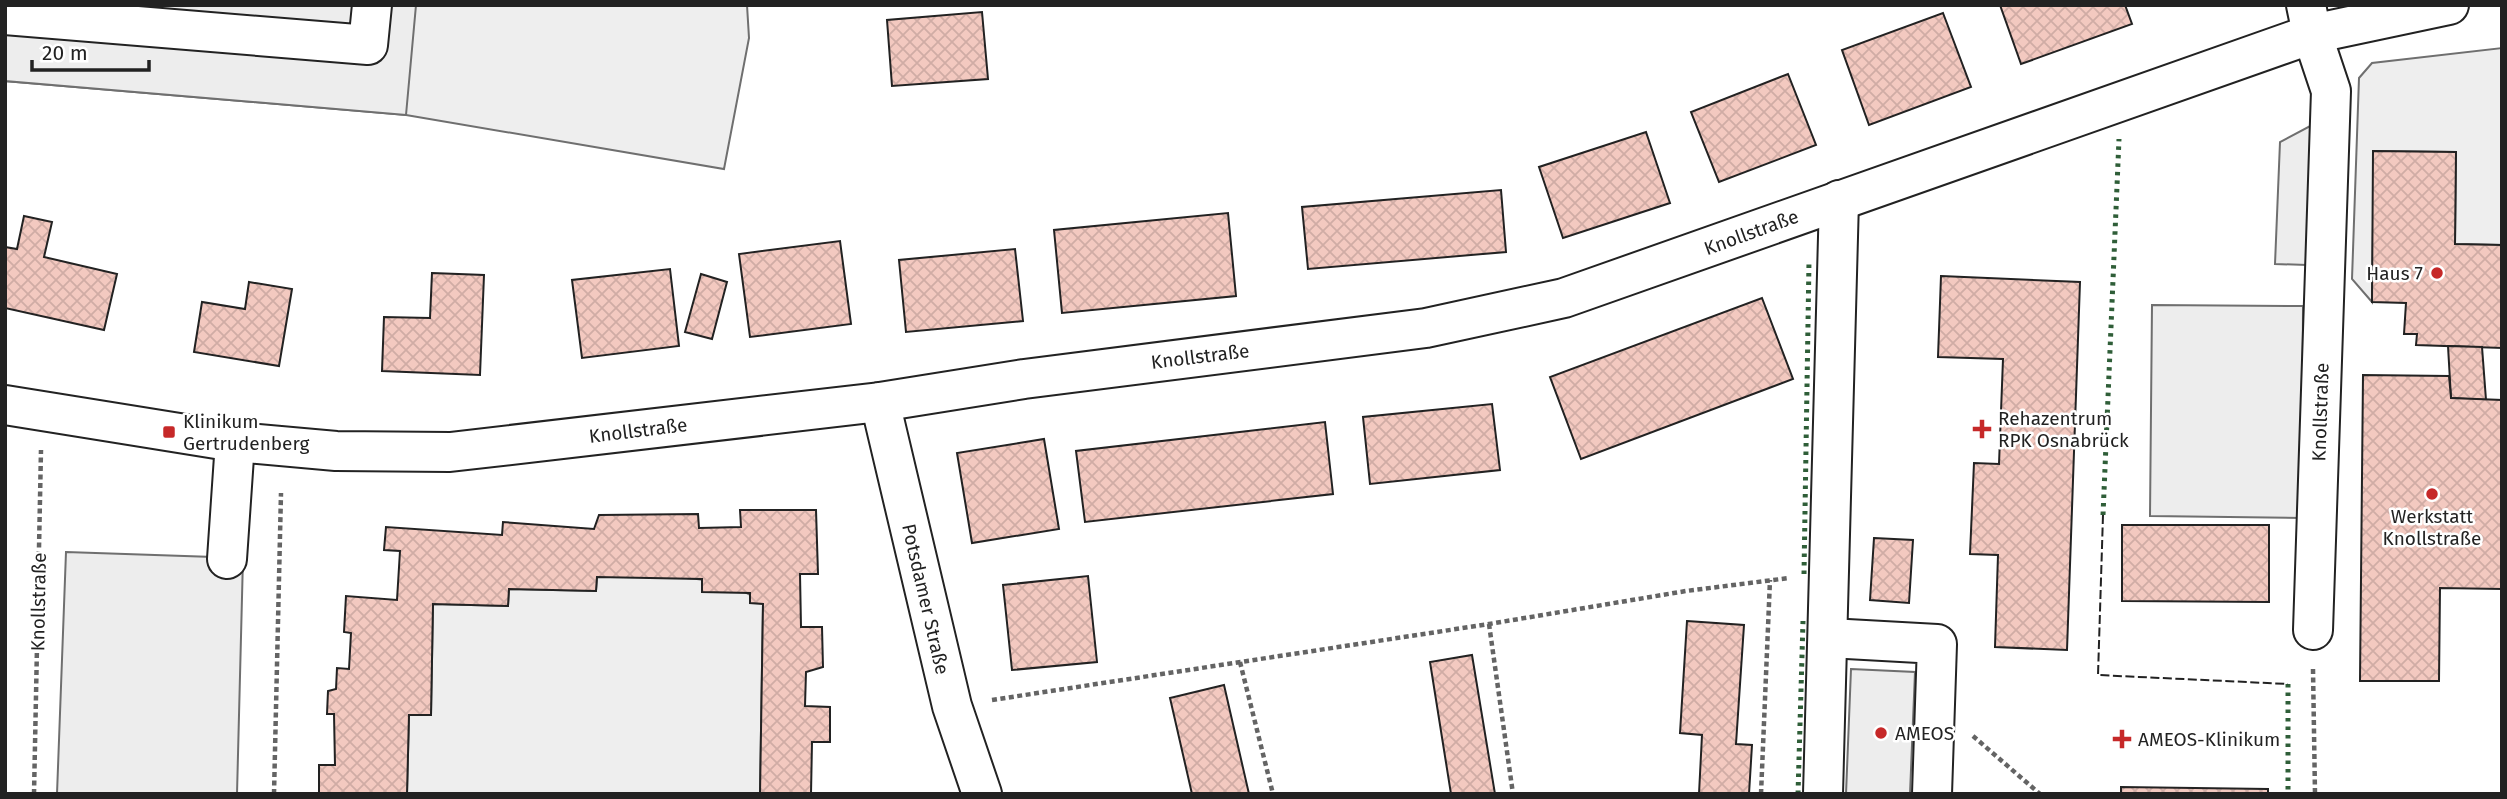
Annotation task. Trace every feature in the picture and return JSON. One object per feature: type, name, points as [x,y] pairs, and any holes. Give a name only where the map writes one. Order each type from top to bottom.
[{"type":"street","points":[[5,15],[368,45],[372,5]]},
{"type":"street","name":"Knollstraße","points":[[5,405],[235,442],[336,451],[450,452],[880,402],[1024,379],[1426,328],[1564,298],[1839,200],[2309,20],[2449,5]]},
{"type":"street","name":"Knollstraße","points":[[2309,20],[2331,92],[2313,630]]},
{"type":"street","points":[[1824,794],[1839,200]]},
{"type":"street","name":"Potsdamer Straße","points":[[880,402],[952,706],[982,794]]},
{"type":"street","points":[[227,559],[235,442]]},
{"type":"street","points":[[1829,638],[1937,645],[1932,794]]},
{"type":"path","name":"Knollstraße","points":[[34,794],[41,457],[47,411]]},
{"type":"path","points":[[274,794],[281,493]]},
{"type":"path","points":[[952,706],[1770,580],[1761,794]]},
{"type":"path","points":[[1489,624],[1513,794]]},
{"type":"path","points":[[2313,630],[2315,794]]},
{"type":"path","points":[[1240,662],[1273,794]]},
{"type":"path","points":[[1935,704],[2040,794]]},
{"type":"shaded area","points":[[5,5],[747,5],[749,38],[724,169],[406,115],[5,81]]},
{"type":"shaded area","points":[[5,5],[416,5],[406,115],[5,81]]},
{"type":"shaded area","points":[[2502,48],[2502,245],[2455,244],[2456,152],[2374,151],[2372,302],[2352,279],[2359,78],[2372,63]]},
{"type":"shaded area","points":[[2314,124],[2307,265],[2275,264],[2280,142]]},
{"type":"shaded area","points":[[2152,305],[2303,306],[2302,518],[2150,516]]},
{"type":"shaded area","points":[[66,552],[243,558],[237,794],[57,794]]},
{"type":"shaded area","points":[[597,577],[706,580],[746,593],[763,604],[760,794],[407,794],[409,715],[431,715],[433,604],[508,606],[509,589],[596,591]]},
{"type":"shaded area","name":"AMEOS","points":[[1851,669],[1915,672],[1910,794],[1846,794]]},
{"type":"building","points":[[2000,5],[2125,5],[2132,24],[2021,64]]},
{"type":"building","points":[[982,12],[988,79],[892,86],[887,20]]},
{"type":"building","points":[[1943,13],[1971,87],[1869,125],[1842,50]]},
{"type":"building","points":[[1788,74],[1816,145],[1719,182],[1691,112]]},
{"type":"building","points":[[1646,132],[1670,203],[1563,238],[1539,167]]},
{"type":"building","name":"Haus 7","points":[[2373,151],[2456,152],[2455,244],[2502,245],[2502,348],[2416,345],[2417,334],[2404,334],[2406,303],[2372,302]]},
{"type":"building","points":[[1501,190],[1506,252],[1308,269],[1302,207]]},
{"type":"building","points":[[1228,213],[1236,296],[1062,313],[1054,230]]},
{"type":"building","points":[[24,216],[52,222],[44,257],[117,274],[104,330],[5,308],[5,247],[17,249]]},
{"type":"building","points":[[840,241],[851,324],[750,337],[739,254]]},
{"type":"building","points":[[1015,249],[1023,321],[906,332],[899,260]]},
{"type":"building","points":[[670,269],[679,346],[582,358],[572,280]]},
{"type":"building","points":[[432,273],[484,275],[480,375],[382,371],[384,317],[430,318]]},
{"type":"building","points":[[701,274],[727,282],[712,339],[685,332]]},
{"type":"building","points":[[1941,276],[2080,282],[2067,650],[1995,647],[1998,555],[1970,554],[1974,463],[1999,464],[2003,359],[1938,357]]},
{"type":"building","points":[[249,282],[292,289],[279,366],[194,352],[202,302],[245,309]]},
{"type":"building","points":[[1762,298],[1793,379],[1581,459],[1550,377]]},
{"type":"building","points":[[2448,346],[2482,347],[2486,400],[2451,398]]},
{"type":"building","name":"Werkstatt Knollstraße","points":[[2363,375],[2449,376],[2451,398],[2502,400],[2502,589],[2440,588],[2439,681],[2360,681]]},
{"type":"building","points":[[1492,404],[1500,470],[1370,484],[1363,417]]},
{"type":"building","points":[[1325,422],[1333,494],[1085,522],[1076,451]]},
{"type":"building","points":[[1044,439],[1059,529],[972,543],[957,453]]},
{"type":"building","points":[[740,510],[816,510],[818,574],[800,574],[801,627],[822,627],[823,667],[806,672],[805,706],[830,707],[830,742],[812,742],[811,794],[760,794],[763,604],[750,603],[750,593],[702,592],[702,579],[597,577],[596,591],[509,589],[508,606],[433,604],[431,715],[409,715],[407,794],[319,794],[319,765],[335,765],[334,714],[327,714],[328,691],[336,689],[337,668],[349,669],[351,633],[344,632],[346,596],[397,600],[400,551],[384,550],[386,527],[502,535],[503,522],[594,529],[599,515],[698,514],[699,528],[741,527]]},
{"type":"building","points":[[2122,525],[2269,525],[2269,602],[2122,601]]},
{"type":"building","points":[[1874,538],[1913,540],[1909,603],[1870,600]]},
{"type":"building","points":[[1088,576],[1097,662],[1012,670],[1003,585]]},
{"type":"building","points":[[1687,621],[1744,625],[1736,744],[1752,745],[1749,794],[1699,794],[1702,735],[1680,733]]},
{"type":"building","points":[[1472,655],[1495,794],[1451,794],[1430,662]]},
{"type":"building","points":[[1224,685],[1249,794],[1192,794],[1170,698]]},
{"type":"building","points":[[2121,787],[2268,789],[2268,794],[2121,794]]},
{"type":"hedge","points":[[2103,515],[2119,139]]},
{"type":"hedge","points":[[1804,574],[1809,261]]},
{"type":"hedge","points":[[1798,794],[1803,621]]},
{"type":"hedge","points":[[2288,684],[2288,794]]},
{"type":"fence","points":[[2103,515],[2098,675],[2288,684]]},
{"type":"place","name":"Haus 7","points":[[2437,273]]},
{"type":"place","name":"Rehazentrum RPK Osnabrück","points":[[1982,429]]},
{"type":"place","name":"Klinikum Gertrudenberg","points":[[169,432]]},
{"type":"place","name":"Werkstatt Knollstraße","points":[[2432,494]]},
{"type":"place","name":"AMEOS","points":[[1881,733]]},
{"type":"place","name":"AMEOS-Klinikum","points":[[2122,739]]}]
